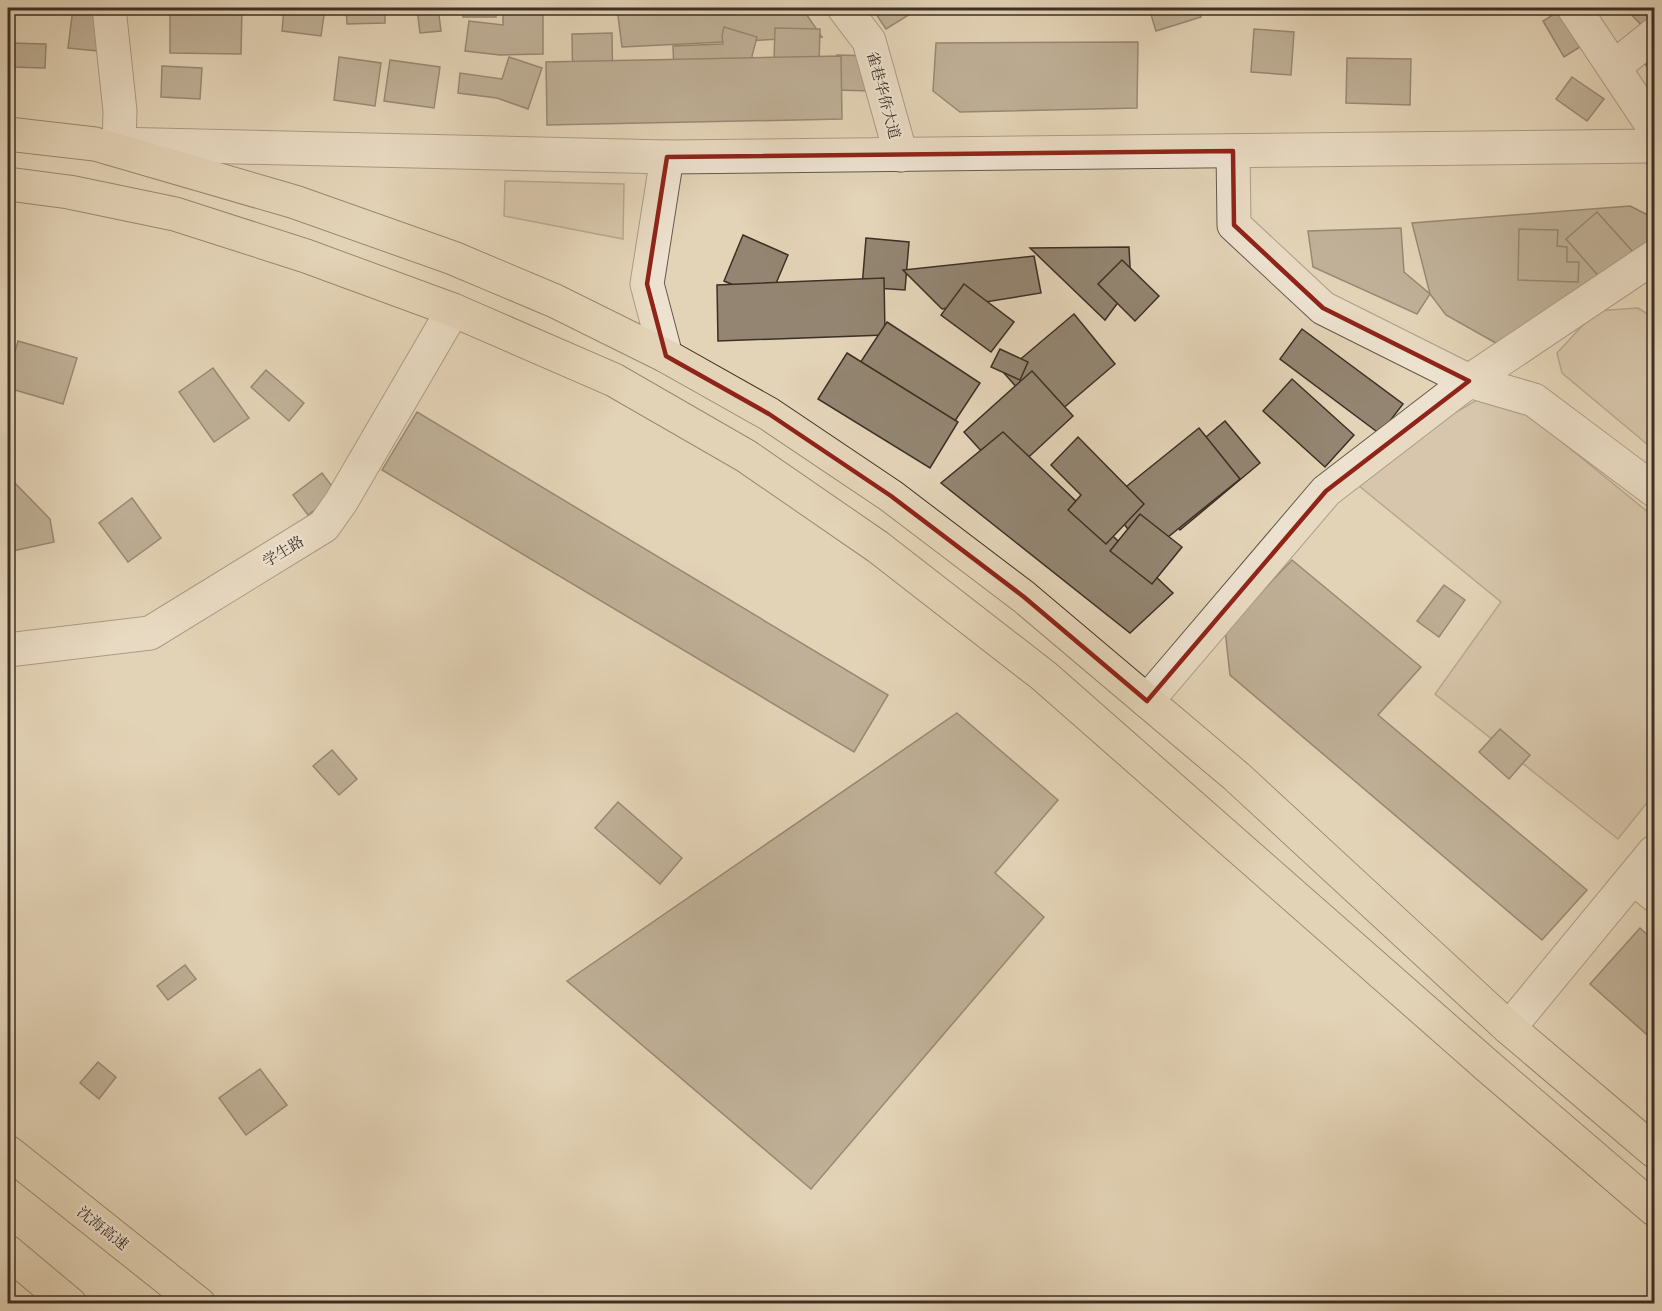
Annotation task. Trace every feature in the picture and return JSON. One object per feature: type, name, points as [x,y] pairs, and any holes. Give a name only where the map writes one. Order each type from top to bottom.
[{"type":"main road","points":[[8,134],[107,144],[295,202],[453,258],[555,302],[666,356],[769,414],[891,495],[1024,597],[1237,777],[1509,1028],[1654,1151]]},
{"type":"main road","points":[[8,184],[69,192],[175,214],[306,256],[453,310],[614,381],[746,456],[878,547],[1044,676],[1491,1069],[1654,1209]]},
{"type":"main road","name":"沈海高速","points":[[8,1152],[199,1304]]},
{"type":"main road","points":[[8,1252],[70,1304]]},
{"type":"street","points":[[109,8],[120,111],[107,144],[667,157],[1654,146]]},
{"type":"street","name":"雀巷华侨大道","points":[[844,8],[869,41],[901,155]]},
{"type":"street","points":[[1574,8],[1654,128]]},
{"type":"street","points":[[1614,68],[1654,34]]},
{"type":"street","points":[[1233,151],[1234,225],[1323,308],[1469,381],[1534,400],[1654,490]]},
{"type":"street","points":[[666,356],[647,284],[667,157]]},
{"type":"street","points":[[1147,701],[1326,491],[1469,381],[1654,256]]},
{"type":"street","name":"学生路","points":[[8,650],[150,633],[324,526],[341,502],[453,310]]},
{"type":"street","points":[[1509,1028],[1654,852]]},
{"type":"lane","points":[[1629,883],[1654,903]]},
{"type":"highlighted area","points":[[1233,151],[1234,225],[1323,308],[1469,381],[1326,491],[1147,701],[1024,597],[891,496],[769,414],[666,356],[647,284],[667,157]]},
{"type":"shaded area","points":[[505,181],[624,184],[623,239],[504,216]]},
{"type":"shaded area","points":[[1638,308],[1654,318],[1654,450],[1562,373],[1557,353],[1596,311]]},
{"type":"shaded area","points":[[1506,396],[1654,517],[1654,794],[1618,839],[1435,694],[1501,602],[1347,476],[1482,397]]},
{"type":"building","points":[[8,8],[12,8],[8,39]]},
{"type":"building","points":[[73,8],[116,8],[108,52],[68,48]]},
{"type":"building","points":[[170,8],[242,8],[241,54],[170,53]]},
{"type":"building","points":[[284,8],[325,8],[321,36],[282,31]]},
{"type":"building","points":[[346,8],[385,8],[385,23],[347,24]]},
{"type":"building","points":[[417,8],[438,8],[441,31],[420,33]]},
{"type":"building","points":[[463,8],[496,8],[496,17],[463,17]]},
{"type":"building","points":[[617,8],[802,8],[822,37],[622,47]]},
{"type":"building","points":[[872,8],[920,8],[886,29]]},
{"type":"building","points":[[1149,8],[1198,8],[1201,17],[1156,31]]},
{"type":"building","points":[[1564,8],[1591,40],[1564,57],[1543,21]]},
{"type":"building","points":[[1625,8],[1654,8],[1654,30],[1650,34]]},
{"type":"building","points":[[503,11],[543,11],[543,54],[500,55],[465,51],[469,21],[503,25]]},
{"type":"building","points":[[724,27],[757,37],[752,56],[757,93],[724,98],[675,100],[673,46],[723,44]]},
{"type":"building","points":[[775,28],[820,29],[819,64],[814,93],[769,84],[774,59]]},
{"type":"building","points":[[1254,29],[1294,32],[1291,75],[1251,72]]},
{"type":"building","points":[[612,33],[613,97],[573,98],[572,34]]},
{"type":"building","points":[[1138,42],[1137,108],[960,112],[933,91],[936,43]]},
{"type":"building","points":[[12,43],[46,44],[45,68],[12,67]]},
{"type":"building","points":[[1654,52],[1654,74],[1643,62]]},
{"type":"building","points":[[837,55],[872,56],[871,91],[836,90]]},
{"type":"building","points":[[841,56],[842,119],[547,125],[546,62]]},
{"type":"building","points":[[339,57],[381,63],[375,106],[334,100]]},
{"type":"building","points":[[509,57],[542,68],[528,109],[497,98],[458,93],[460,73],[502,79]]},
{"type":"building","points":[[1347,58],[1411,59],[1410,105],[1346,103]]},
{"type":"building","points":[[390,60],[440,67],[434,108],[384,101]]},
{"type":"building","points":[[162,66],[202,68],[200,99],[161,97]]},
{"type":"building","points":[[1572,77],[1604,99],[1587,121],[1556,99]]},
{"type":"building","points":[[1630,206],[1654,218],[1654,250],[1510,351],[1446,315],[1430,294],[1412,223]]},
{"type":"building","points":[[1597,212],[1634,253],[1603,281],[1566,239]]},
{"type":"building","points":[[1401,228],[1404,272],[1430,294],[1417,314],[1313,267],[1308,231]]},
{"type":"building","points":[[1519,229],[1558,230],[1557,246],[1567,247],[1567,262],[1579,262],[1578,282],[1518,280]]},
{"type":"building","points":[[743,235],[788,255],[769,300],[724,281]]},
{"type":"building","points":[[866,238],[909,242],[905,290],[862,287]]},
{"type":"building","points":[[1129,247],[1131,285],[1105,320],[1030,248]]},
{"type":"building","points":[[1034,256],[1041,293],[942,309],[903,270]]},
{"type":"building","points":[[1122,260],[1159,296],[1135,321],[1098,284]]},
{"type":"building","points":[[884,278],[885,335],[718,341],[717,285]]},
{"type":"building","points":[[964,284],[1014,322],[991,352],[941,315]]},
{"type":"building","points":[[1074,314],[1115,364],[1047,422],[1004,373]]},
{"type":"building","points":[[887,322],[980,383],[951,427],[858,366]]},
{"type":"building","points":[[1302,329],[1403,404],[1380,434],[1280,359]]},
{"type":"building","points":[[18,341],[77,358],[63,404],[8,388],[8,376]]},
{"type":"building","points":[[1000,349],[1028,362],[1020,380],[991,367]]},
{"type":"building","points":[[847,353],[958,422],[930,468],[818,399]]},
{"type":"building","points":[[213,368],[249,418],[214,442],[179,392]]},
{"type":"building","points":[[266,370],[304,403],[289,421],[251,387]]},
{"type":"building","points":[[1032,371],[1073,416],[1006,478],[964,432]]},
{"type":"building","points":[[1292,379],[1354,435],[1325,467],[1263,411]]},
{"type":"building","points":[[417,412],[888,695],[854,752],[382,470]]},
{"type":"building","points":[[1225,421],[1260,463],[1180,530],[1145,488]]},
{"type":"building","points":[[1199,428],[1240,479],[1147,554],[1107,502]]},
{"type":"building","points":[[1003,432],[1173,593],[1130,633],[941,483]]},
{"type":"building","points":[[1078,437],[1144,504],[1106,544],[1068,510],[1081,495],[1051,465]]},
{"type":"building","points":[[322,473],[337,493],[308,515],[293,495]]},
{"type":"building","points":[[8,476],[50,519],[54,542],[8,552]]},
{"type":"building","points":[[132,498],[161,538],[128,562],[99,523]]},
{"type":"building","points":[[1140,514],[1182,547],[1152,584],[1110,551]]},
{"type":"building","points":[[1292,560],[1421,667],[1378,715],[1587,890],[1542,940],[1230,675],[1225,630]]},
{"type":"building","points":[[1444,585],[1465,600],[1439,637],[1417,621]]},
{"type":"building","points":[[957,713],[1058,800],[995,873],[1044,917],[811,1189],[567,981]]},
{"type":"building","points":[[1500,729],[1530,755],[1509,779],[1479,752]]},
{"type":"building","points":[[332,750],[357,779],[339,795],[313,766]]},
{"type":"building","points":[[618,802],[682,858],[660,884],[595,828]]},
{"type":"building","points":[[1640,928],[1654,941],[1654,1041],[1590,984]]},
{"type":"building","points":[[185,965],[196,979],[168,1000],[157,986]]},
{"type":"building","points":[[98,1062],[116,1077],[99,1099],[80,1083]]},
{"type":"building","points":[[260,1069],[287,1105],[246,1135],[219,1098]]}]
